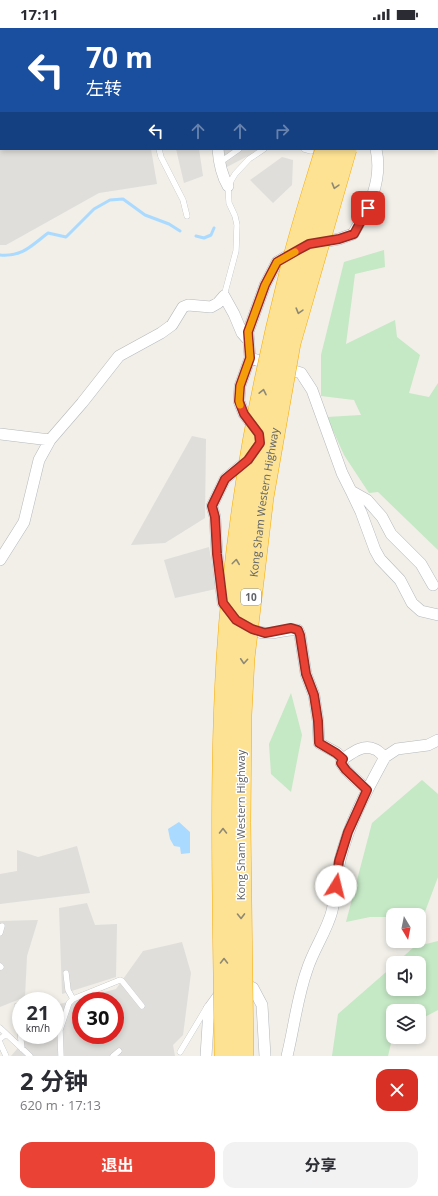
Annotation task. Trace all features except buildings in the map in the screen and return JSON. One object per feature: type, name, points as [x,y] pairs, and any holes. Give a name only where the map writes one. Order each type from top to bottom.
[{"type":"highway","name":"Kong Sham Western Highway","points":[[225,1056],[223,828],[224,731],[227,658],[235,571],[246,484],[259,408],[273,341],[319,150]]},
{"type":"highway","name":"Kong Sham Western Highway","points":[[243,1056],[240,823],[241,715],[244,658],[262,504],[290,343],[346,150]]},
{"type":"street","points":[[218,150],[222,176],[228,186]]},
{"type":"street","points":[[343,759],[319,743],[318,721],[314,695],[306,674],[298,630],[291,628],[265,633],[252,629],[236,620],[223,603],[217,554],[215,517],[212,506],[225,479],[248,460],[260,443],[259,434],[244,414],[239,401],[240,386],[250,358],[248,332],[265,285],[277,262],[309,244],[339,239],[354,234],[368,208],[378,176],[376,150]]},
{"type":"street","points":[[0,560],[24,522],[39,460],[50,440],[82,404],[119,356],[161,334],[172,325],[183,307],[188,305],[211,307],[218,303],[224,296],[242,333],[249,341]]},
{"type":"street","points":[[250,358],[301,372],[312,390],[342,472],[361,512],[375,550],[380,559],[400,580],[412,603],[421,610],[438,615]]},
{"type":"street","points":[[0,434],[50,440]]},
{"type":"street","points":[[351,491],[367,500],[382,516],[391,534],[421,564],[434,585]]},
{"type":"street","points":[[286,1056],[307,970],[320,937],[327,926],[332,911],[339,861],[348,832],[367,790],[385,757],[397,749],[428,744],[438,740]]},
{"type":"street","points":[[367,790],[346,770],[341,763],[343,759],[354,751],[365,748],[374,749],[385,757]]},
{"type":"street","points":[[206,1056],[209,1009],[224,988],[242,983],[253,988],[262,1005],[265,1056]]},
{"type":"lane","points":[[159,150],[161,157],[183,200],[187,216]]},
{"type":"lane","points":[[219,163],[238,150]]},
{"type":"lane","points":[[224,296],[236,251],[237,225],[229,203],[228,186],[235,174],[249,159],[262,150]]},
{"type":"lane","points":[[0,933],[2,926]]},
{"type":"lane","points":[[66,973],[68,990],[72,997]]},
{"type":"lane","points":[[89,992],[114,981],[120,980],[142,1006]]},
{"type":"lane","points":[[61,1056],[60,1030],[67,1008],[72,1000]]},
{"type":"lane","points":[[180,1052],[207,1007],[212,1006]]},
{"type":"lane","points":[[0,1028],[30,1056]]},
{"type":"lane","points":[[0,1039],[6,1034]]},
{"type":"lane","points":[[0,1043],[6,1056]]},
{"type":"lane","points":[[21,1044],[22,1049]]},
{"type":"lane","points":[[113,1056],[119,1051]]},
{"type":"shaded area","points":[[0,150],[151,150],[157,184],[99,193],[6,245],[0,245]]},
{"type":"shaded area","points":[[176,150],[199,150],[203,176],[184,183]]},
{"type":"shaded area","points":[[224,150],[259,150],[225,168]]},
{"type":"shaded area","points":[[282,157],[293,160],[292,185],[273,203],[250,180]]},
{"type":"shaded area","points":[[192,436],[206,439],[205,518],[165,543],[131,545]]},
{"type":"shaded area","points":[[209,547],[216,589],[175,598],[164,560]]},
{"type":"shaded area","points":[[77,846],[90,893],[0,904],[0,874],[17,871],[17,850],[38,857]]},
{"type":"shaded area","points":[[87,903],[95,925],[117,924],[116,977],[64,993],[62,992],[59,908]]},
{"type":"shaded area","points":[[38,920],[27,956],[25,992],[12,992],[12,1002],[0,1007],[0,921]]},
{"type":"shaded area","points":[[182,942],[191,973],[183,1035],[173,1045],[175,1056],[11,1056],[21,1044],[64,1044],[64,1003],[72,1001],[72,1044],[124,1044],[124,992],[105,992],[116,989],[143,951]]},
{"type":"green space","points":[[384,250],[385,267],[355,274],[346,344],[395,320],[397,337],[420,355],[409,393],[429,397],[438,383],[438,550],[378,492],[369,493],[344,455],[327,417],[361,415],[354,400],[321,396],[321,355],[344,262]]},
{"type":"green space","points":[[291,693],[302,735],[291,792],[271,774],[269,744]]},
{"type":"green space","points":[[422,780],[438,794],[438,877],[426,909],[386,908],[386,917],[370,917],[346,922],[372,823]]},
{"type":"green space","points":[[438,941],[438,1010],[426,1016],[426,1004],[386,1004],[386,1044],[391,1044],[388,1056],[332,1056],[338,1014],[386,972],[386,996],[426,996],[426,956],[404,956],[413,948],[426,948],[426,944]]},
{"type":"water","points":[[179,822],[190,832],[190,853],[181,854],[180,847],[174,846],[170,839],[168,829]]},
{"type":"waterway","points":[[0,255],[21,252],[32,246],[48,233],[66,237],[94,209],[110,200],[123,199],[145,215],[169,224],[180,231]]},
{"type":"waterway","points":[[196,236],[204,238],[211,235],[214,228]]},
{"type":"slow traffic","points":[[240,405],[240,386],[250,358],[248,332],[258,304],[265,285],[277,262],[295,252]]},
{"type":"route","points":[[336,886],[339,861],[348,832],[367,790],[346,770],[341,763],[343,759],[319,743],[318,721],[314,695],[306,674],[298,630],[291,628],[282,631],[265,633],[252,629],[236,620],[223,603],[217,554],[215,517],[212,506],[225,479],[248,460],[260,443],[259,434],[244,414],[239,401],[240,386],[250,358],[248,332],[265,285],[277,262],[309,244],[339,239],[354,234],[368,208]]}]
